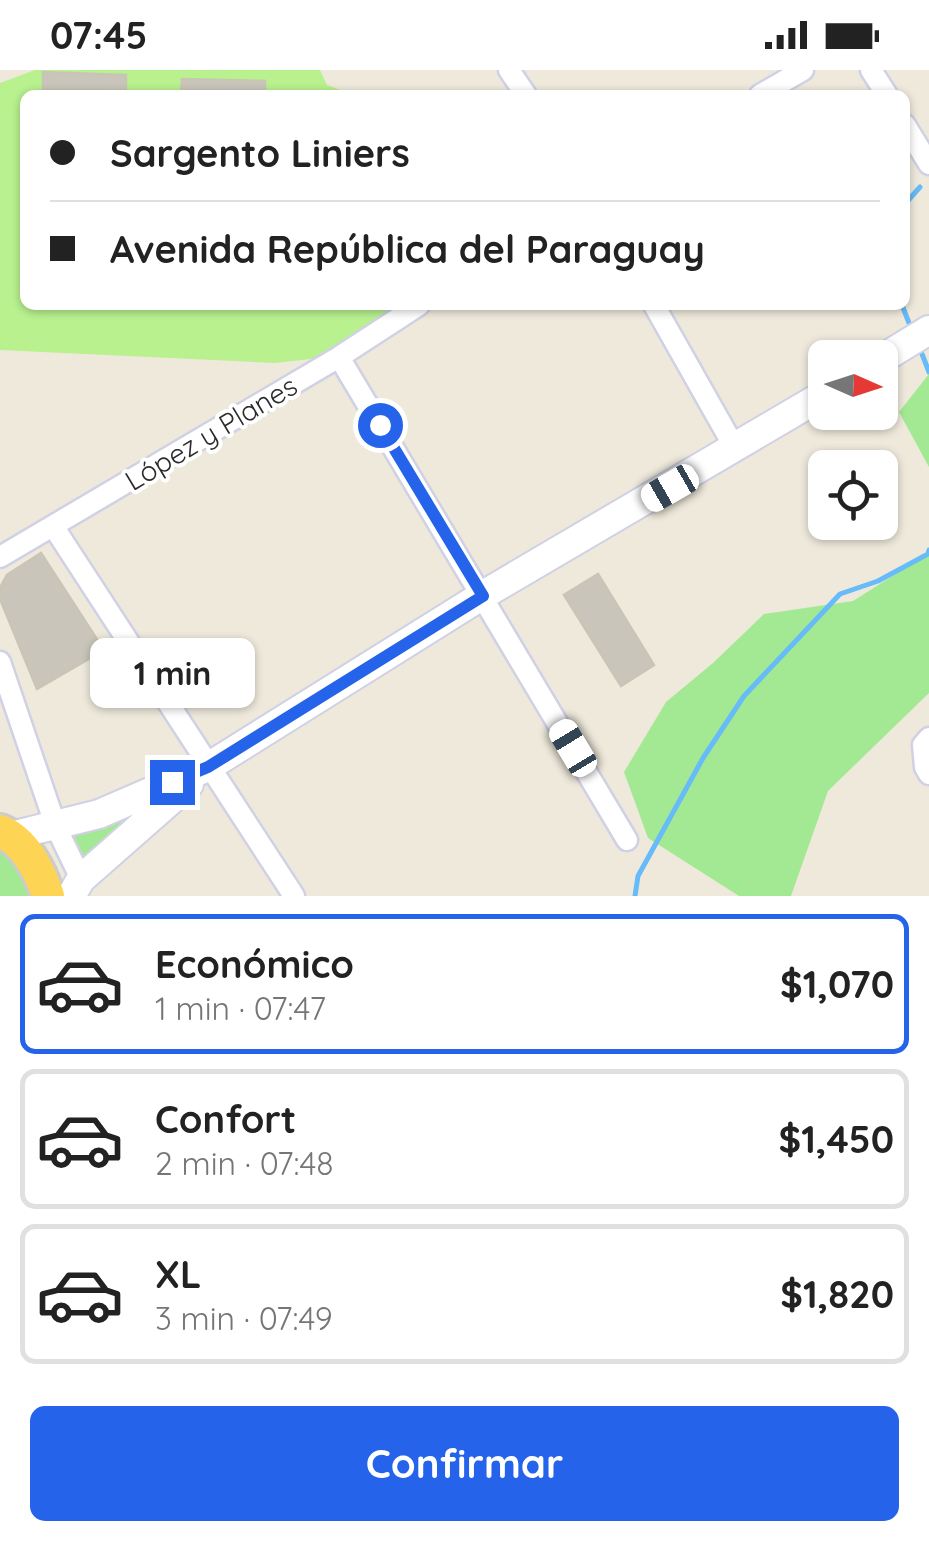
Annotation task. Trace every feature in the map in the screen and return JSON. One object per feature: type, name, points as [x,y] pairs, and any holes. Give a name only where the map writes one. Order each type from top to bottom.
[{"type":"highway","points":[[4,830],[41,875],[48,896]]},
{"type":"main road","points":[[898,349],[929,330]]},
{"type":"main road","points":[[4,830],[56,827],[99,814],[208,767],[483,596],[808,405]]},
{"type":"main road","points":[[76,888],[208,767]]},
{"type":"street","points":[[769,90],[803,70]]},
{"type":"street","points":[[910,133],[929,164]]},
{"type":"street","name":"López y Planes","points":[[0,558],[411,310]]},
{"type":"street","points":[[657,310],[736,450]]},
{"type":"street","points":[[339,357],[626,840]]},
{"type":"street","points":[[52,526],[294,896]]},
{"type":"street","points":[[0,662],[76,888]]},
{"type":"street","points":[[926,742],[925,767],[929,774]]},
{"type":"green space","points":[[35,70],[320,70],[327,85],[340,90],[20,90],[20,310],[390,310],[328,357],[275,363],[0,350],[0,83]]},
{"type":"green space","points":[[929,374],[929,467],[899,412]]},
{"type":"green space","points":[[929,553],[929,693],[828,791],[791,896],[739,896],[648,838],[624,772],[666,702],[764,614],[853,601]]},
{"type":"green space","points":[[163,792],[81,862],[67,829]]},
{"type":"green space","points":[[0,847],[14,859],[35,896],[0,896]]},
{"type":"building","points":[[43,72],[126,75],[126,90],[43,89]]},
{"type":"building","points":[[182,79],[265,81],[265,90],[181,90]]},
{"type":"building","points":[[41,553],[104,650],[37,689],[0,599],[0,588],[7,575]]},
{"type":"building","points":[[598,574],[654,665],[621,686],[564,595]]},
{"type":"waterway","points":[[910,198],[920,187]]},
{"type":"waterway","points":[[904,310],[909,323]]},
{"type":"waterway","points":[[922,354],[929,372]]},
{"type":"waterway","points":[[635,896],[638,876],[703,758],[744,696],[840,594],[878,581],[929,550]]},
{"type":"route","points":[[172,782],[208,767],[483,596],[380,425]]}]
